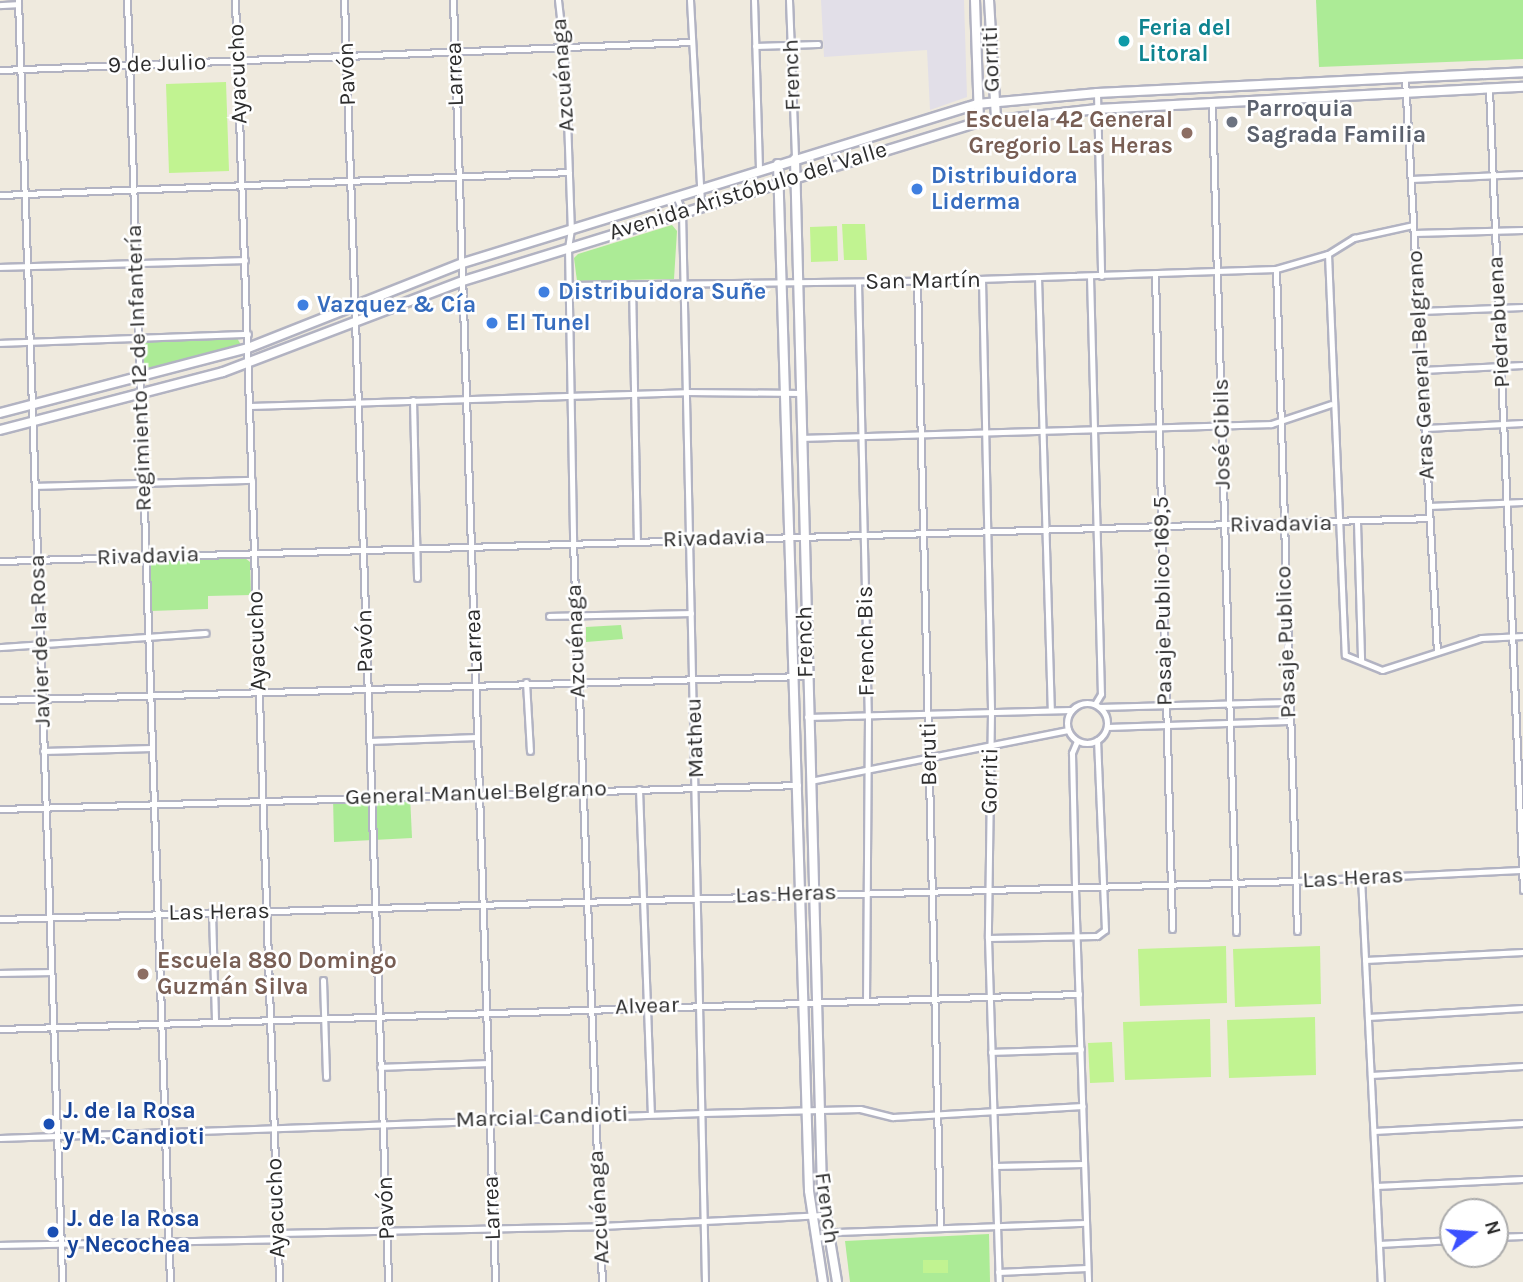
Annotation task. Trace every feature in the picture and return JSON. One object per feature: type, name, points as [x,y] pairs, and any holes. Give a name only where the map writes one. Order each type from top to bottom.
[{"type":"main road","name":"Gorriti","points":[[975,0],[979,122]]},
{"type":"main road","name":"Gorriti","points":[[989,0],[992,101],[996,118]]},
{"type":"main road","name":"Avenida Aristóbulo del Valle","points":[[0,413],[248,348],[463,263],[977,104],[1097,93],[1523,72]]},
{"type":"main road","name":"Avenida Aristóbulo del Valle","points":[[0,430],[249,364],[463,281],[782,180],[996,118],[1097,108],[1523,87]]},
{"type":"main road","name":"French","points":[[795,159],[819,1111],[824,1215],[837,1282]]},
{"type":"main road","name":"French","points":[[778,164],[782,180],[807,1112],[812,1217],[818,1238],[823,1282]]},
{"type":"street","name":"Regimiento 12 de Infantería","points":[[127,0],[170,1282]]},
{"type":"street","name":"Ayacucho","points":[[235,0],[279,1282]]},
{"type":"street","name":"Pavón","points":[[344,0],[388,1282]]},
{"type":"street","name":"Larrea","points":[[453,0],[495,1282]]},
{"type":"street","name":"Azcuénaga","points":[[558,0],[571,229],[568,247],[573,541],[589,1008],[602,1282]]},
{"type":"street","points":[[690,0],[697,190],[701,205]]},
{"type":"street","points":[[754,0],[759,170]]},
{"type":"street","name":"French","points":[[789,0],[795,159]]},
{"type":"street","points":[[0,5],[18,2]]},
{"type":"street","name":"Javier de la Rosa","points":[[18,2],[62,1282]]},
{"type":"street","name":"9 de Julio","points":[[0,70],[346,59],[562,46],[691,42]]},
{"type":"street","points":[[755,46],[818,44]]},
{"type":"street","name":"Aras General Belgrano","points":[[1405,78],[1437,652]]},
{"type":"street","name":"Piedrabuena","points":[[1489,89],[1523,890]]},
{"type":"street","points":[[1097,93],[1101,276]]},
{"type":"street","name":"José Cibils","points":[[1212,103],[1236,932]]},
{"type":"street","points":[[0,195],[569,172]]},
{"type":"street","points":[[1411,179],[1523,174]]},
{"type":"street","name":"Matheu","points":[[676,196],[682,211],[697,788],[705,1282]]},
{"type":"street","name":"San Martín","points":[[569,285],[917,281],[1276,268],[1328,254],[1354,238],[1413,225]]},
{"type":"street","points":[[1414,233],[1523,230]]},
{"type":"street","points":[[1328,254],[1331,404],[1345,655],[1382,670],[1481,638],[1523,636]]},
{"type":"street","points":[[0,267],[245,260]]},
{"type":"street","name":"Pasaje Publico","points":[[1276,268],[1287,702],[1297,931]]},
{"type":"street","name":"Pasaje Publico 169,5","points":[[1155,274],[1172,929]]},
{"type":"street","points":[[1090,276],[1101,694],[1097,706],[1107,727]]},
{"type":"street","points":[[1038,277],[1051,710]]},
{"type":"street","name":"Gorriti","points":[[982,279],[991,712],[988,889],[999,1282]]},
{"type":"street","name":"Beruti","points":[[917,281],[930,757],[932,997],[940,1228]]},
{"type":"street","name":"French Bis","points":[[858,282],[868,716],[866,999]]},
{"type":"street","points":[[632,284],[637,540]]},
{"type":"street","points":[[1420,311],[1523,307]]},
{"type":"street","points":[[0,343],[248,334]]},
{"type":"street","points":[[1422,370],[1523,365]]},
{"type":"street","points":[[250,406],[634,393],[801,393]]},
{"type":"street","points":[[413,400],[417,578]]},
{"type":"street","points":[[802,438],[1222,426],[1279,420],[1331,404]]},
{"type":"street","points":[[1426,428],[1523,423]]},
{"type":"street","points":[[35,486],[252,480]]},
{"type":"street","points":[[1429,506],[1523,502]]},
{"type":"street","name":"Rivadavia","points":[[0,561],[573,541],[1045,531],[1429,518]]},
{"type":"street","points":[[1357,522],[1361,660]]},
{"type":"street","points":[[549,616],[691,613]]},
{"type":"street","points":[[0,647],[206,634]]},
{"type":"street","points":[[0,701],[578,680],[806,676]]},
{"type":"street","points":[[526,682],[530,751]]},
{"type":"street","points":[[807,717],[1071,710],[1082,703],[1097,706],[1287,702]]},
{"type":"street","points":[[1071,710],[1068,730],[1077,741]]},
{"type":"street","points":[[989,938],[1097,936],[1105,929],[1097,740],[1107,727],[1288,721]]},
{"type":"street","points":[[809,781],[1068,730]]},
{"type":"street","points":[[369,741],[477,737]]},
{"type":"street","points":[[1077,741],[1097,740]]},
{"type":"street","points":[[1077,741],[1072,752],[1088,1282]]},
{"type":"street","points":[[43,751],[152,748]]},
{"type":"street","name":"General Manuel Belgrano","points":[[0,809],[479,792],[798,785]]},
{"type":"street","points":[[639,789],[651,1114]]},
{"type":"street","name":"Las Heras","points":[[0,919],[801,893],[1235,883],[1522,870]]},
{"type":"street","points":[[1361,877],[1381,1282]]},
{"type":"street","points":[[212,912],[215,1021]]},
{"type":"street","points":[[1366,960],[1523,951]]},
{"type":"street","points":[[0,973],[51,972]]},
{"type":"street","points":[[323,980],[326,1077]]},
{"type":"street","name":"Alvear","points":[[0,1029],[485,1010],[1079,994]]},
{"type":"street","points":[[1368,1017],[1523,1008]]},
{"type":"street","points":[[991,1052],[1081,1049]]},
{"type":"street","points":[[380,1067],[487,1063]]},
{"type":"street","points":[[1371,1075],[1523,1066]]},
{"type":"street","name":"Marcial Candioti","points":[[0,1138],[651,1114],[867,1110],[892,1117],[936,1112],[1083,1106]]},
{"type":"street","points":[[1374,1131],[1523,1123]]},
{"type":"street","points":[[995,1166],[1084,1164]]},
{"type":"street","points":[[1377,1186],[1523,1179]]},
{"type":"street","points":[[0,1245],[387,1230],[601,1226],[824,1215]]},
{"type":"street","points":[[818,1238],[828,1234],[1086,1223]]},
{"type":"street","points":[[1379,1244],[1439,1241]]},
{"type":"street","points":[[998,1272],[1087,1268]]},
{"type":"shaded area","points":[[821,0],[964,0],[967,97],[930,110],[927,50],[824,57]]},
{"type":"green space","points":[[1316,0],[1523,0],[1523,59],[1319,67]]},
{"type":"green space","points":[[226,82],[229,171],[169,173],[166,84]]},
{"type":"green space","points":[[842,224],[865,224],[867,260],[844,260]]},
{"type":"green space","points":[[672,225],[677,231],[674,279],[577,281],[574,258],[578,254]]},
{"type":"green space","points":[[837,226],[838,261],[811,262],[810,227]]},
{"type":"green space","points":[[237,338],[241,345],[218,353],[149,369],[143,365],[142,345],[147,340]]},
{"type":"green space","points":[[245,558],[250,562],[251,595],[208,596],[208,609],[151,611],[150,565],[155,561]]},
{"type":"green space","points":[[621,625],[623,639],[586,642],[586,627]]},
{"type":"green space","points":[[410,795],[412,838],[334,842],[333,797]]},
{"type":"green space","points":[[1226,946],[1227,1003],[1140,1006],[1138,949]]},
{"type":"green space","points":[[1320,946],[1321,1004],[1235,1007],[1233,949]]},
{"type":"green space","points":[[1315,1017],[1316,1075],[1229,1078],[1227,1020]]},
{"type":"green space","points":[[1210,1019],[1211,1077],[1125,1080],[1123,1022]]},
{"type":"green space","points":[[1112,1042],[1114,1082],[1090,1083],[1088,1043]]},
{"type":"green space","points":[[989,1234],[990,1282],[850,1282],[845,1241]]},
{"type":"green space","points":[[923,1260],[948,1260],[948,1273],[923,1273]]},
{"type":"place","name":"Feria del Litoral","points":[[1124,41]]},
{"type":"place","name":"Parroquia Sagrada Familia","points":[[1232,122]]},
{"type":"place","name":"Escuela 42 General Gregorio Las Heras","points":[[1187,133]]},
{"type":"place","name":"Distribuidora Liderma","points":[[917,189]]},
{"type":"place","name":"Distribuidora Suñe","points":[[544,292]]},
{"type":"place","name":"Vazquez & Cía","points":[[303,305]]},
{"type":"place","name":"El Tunel","points":[[492,323]]},
{"type":"place","name":"Escuela 880 Domingo Guzmán Silva","points":[[143,974]]},
{"type":"place","name":"J. de la Rosa y M. Candioti","points":[[49,1124]]},
{"type":"place","name":"J. de la Rosa y Necochea","points":[[53,1232]]}]
